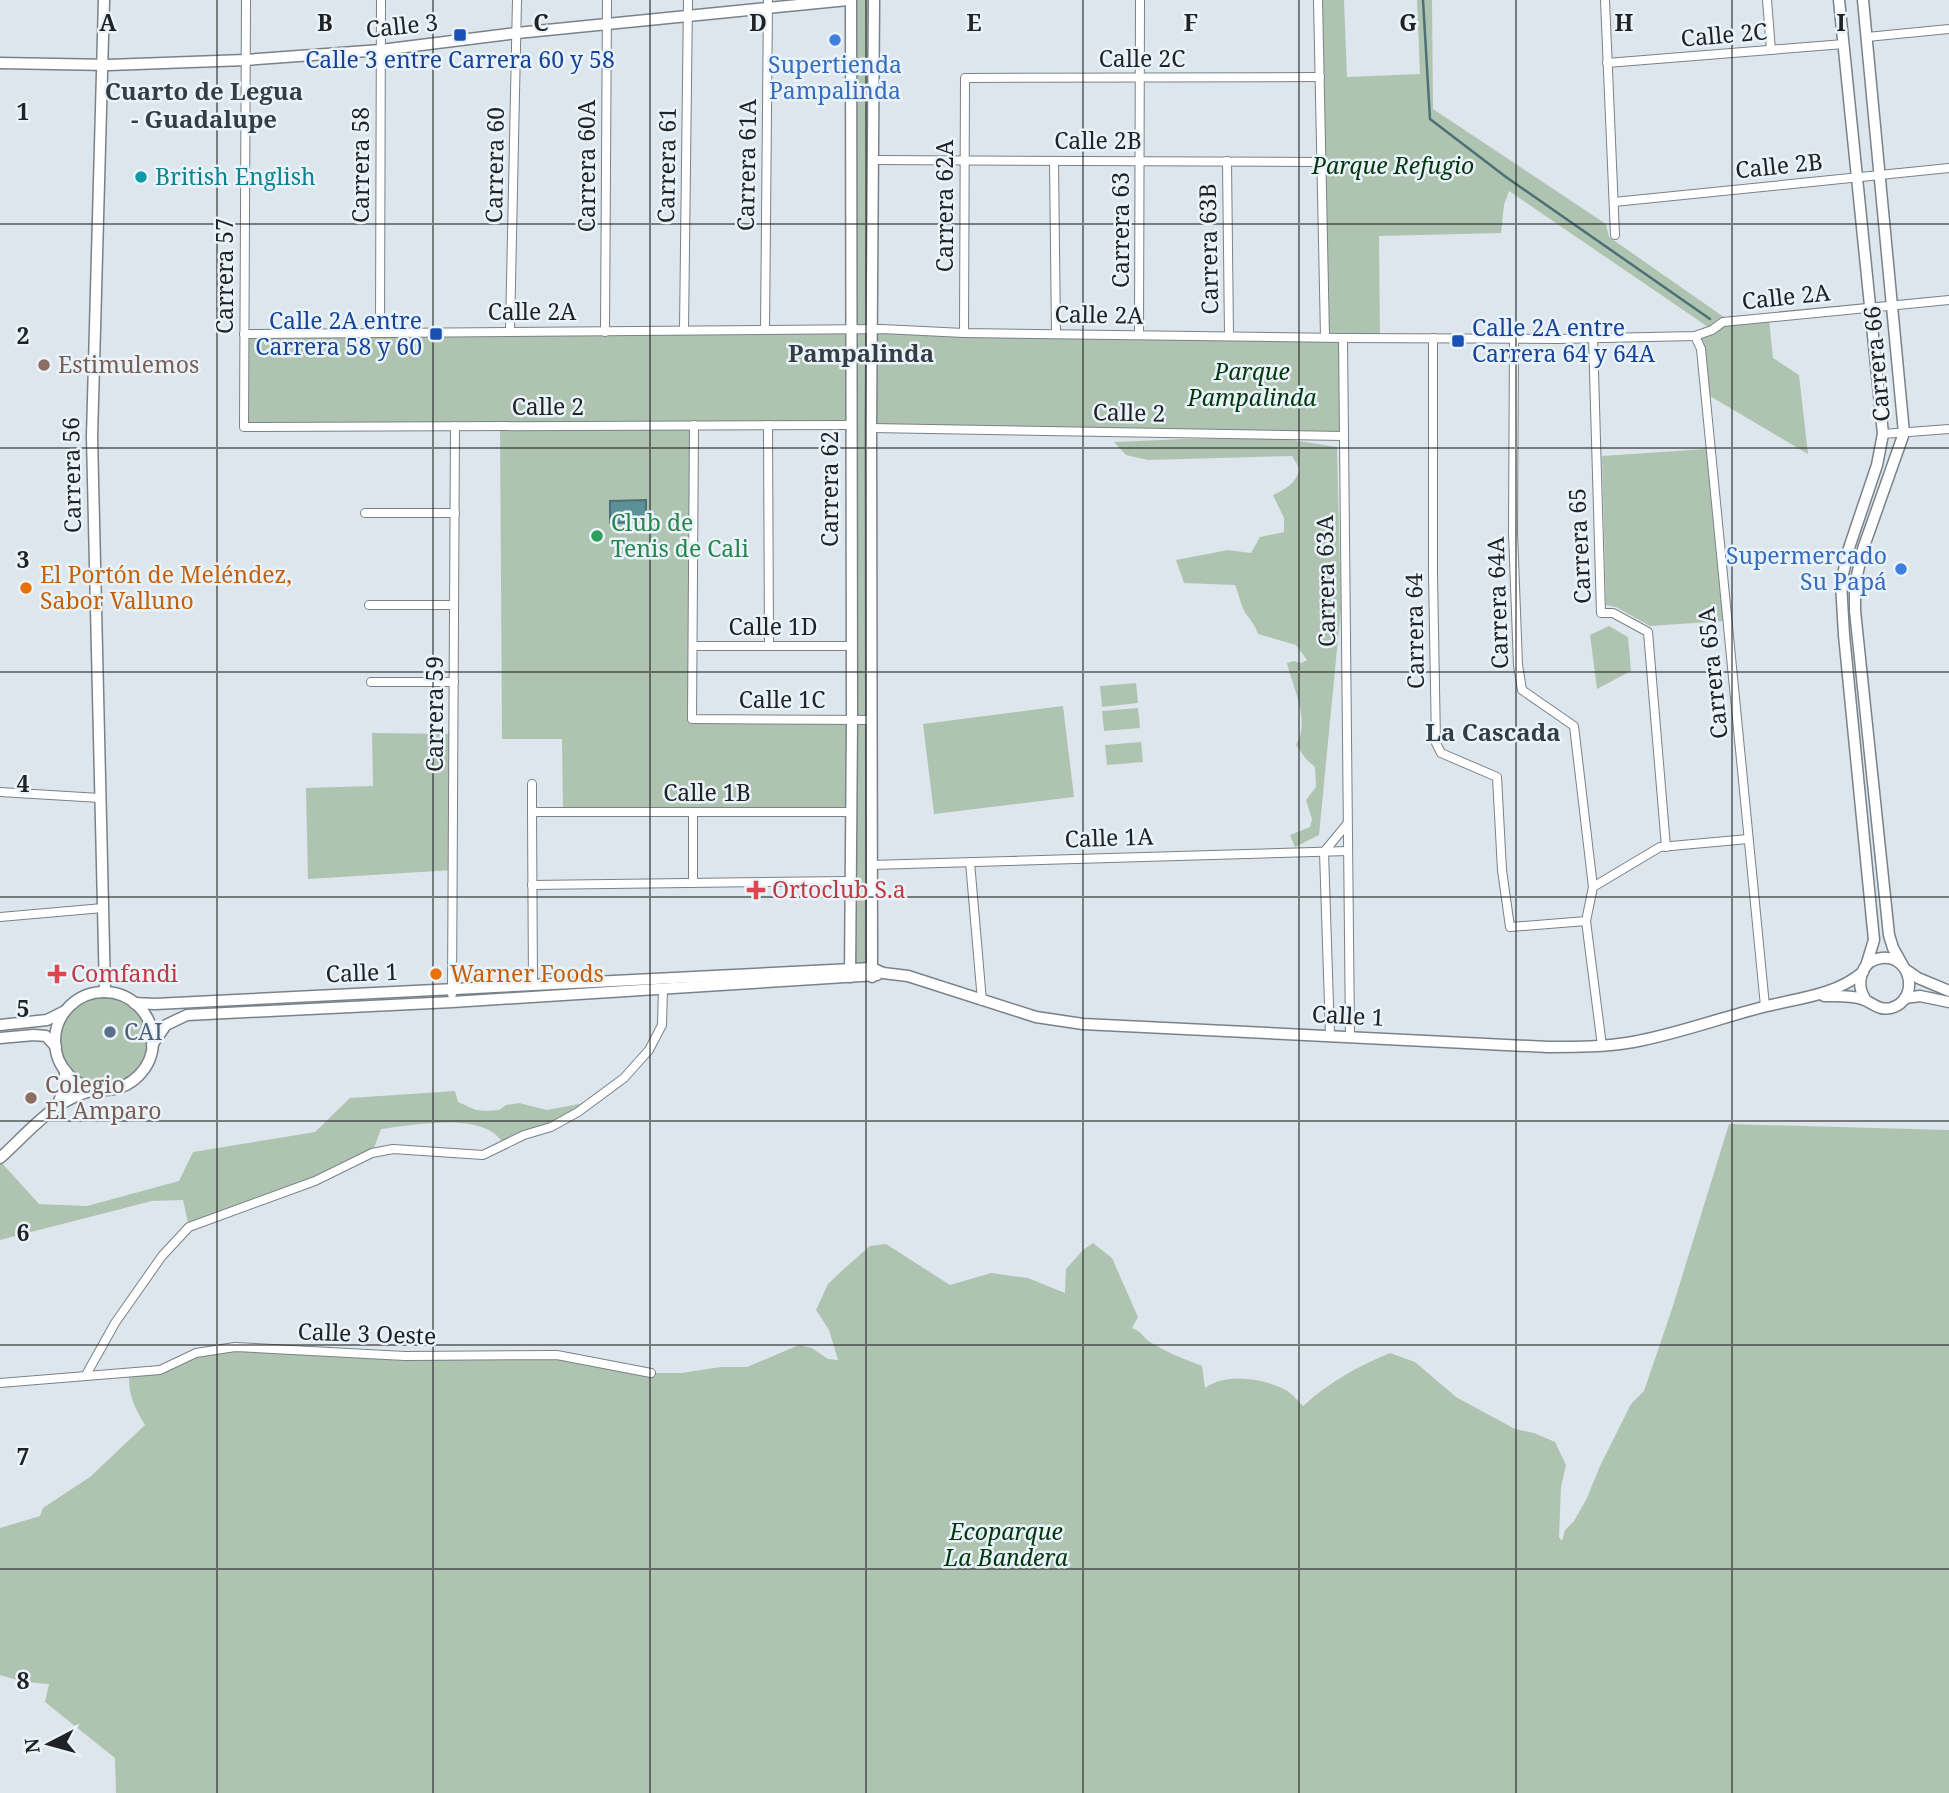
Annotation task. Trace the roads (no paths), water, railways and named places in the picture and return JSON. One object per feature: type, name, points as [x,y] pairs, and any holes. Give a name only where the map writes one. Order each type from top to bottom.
[{"type":"main road","name":"Carrera 56","points":[[104,0],[92,437],[105,992]]},
{"type":"main road","name":"Calle 3","points":[[0,63],[102,65],[245,60],[382,50],[517,33],[688,17],[768,4],[850,0]]},
{"type":"main road","name":"Carrera 62","points":[[850,0],[850,973]]},
{"type":"main road","name":"Carrera 62","points":[[874,0],[871,865],[876,973]]},
{"type":"main road","name":"Carrera 66","points":[[1839,0],[1883,434],[1877,465],[1849,548],[1841,583],[1874,940],[1864,969]]},
{"type":"main road","name":"Carrera 66","points":[[1863,0],[1904,433],[1863,549],[1855,584],[1855,611],[1889,935],[1904,967]]},
{"type":"main road","points":[[851,540],[871,540]]},
{"type":"main road","points":[[1904,967],[1910,983],[1905,998],[1897,1006],[1886,1009],[1874,1006],[1865,999],[1860,984],[1864,969],[1877,959],[1884,958],[1892,959],[1904,967],[1918,978],[1949,991]]},
{"type":"main road","name":"Calle 1","points":[[1812,997],[1847,984],[1864,969]]},
{"type":"main road","name":"Calle 1","points":[[134,1003],[452,997],[663,989],[850,973]]},
{"type":"main road","name":"Calle 1","points":[[152,1045],[166,1025],[187,1014],[452,997],[533,985],[850,973],[908,976],[1036,1017],[1083,1024],[1548,1047],[1602,1046],[1636,1041],[1765,1006],[1812,997],[1850,996],[1865,999]]},
{"type":"main road","points":[[0,1025],[47,1020],[82,997],[105,992],[121,995],[134,1003],[149,1022],[152,1045],[145,1067],[133,1080],[117,1088],[80,1094],[55,1108],[0,1158]]},
{"type":"main road","points":[[1905,998],[1920,996],[1949,1002]]},
{"type":"main road","points":[[55,1047],[57,1029],[67,1009]]},
{"type":"main road","points":[[0,1038],[46,1036],[55,1047],[65,1070],[80,1084],[99,1090]]},
{"type":"main road","points":[[55,1108],[63,1095],[65,1070]]},
{"type":"street","name":"Carrera 57","points":[[244,427],[246,0]]},
{"type":"street","name":"Carrera 58","points":[[380,331],[381,0]]},
{"type":"street","name":"Carrera 60","points":[[510,330],[517,0]]},
{"type":"street","name":"Carrera 60A","points":[[605,332],[607,0]]},
{"type":"street","name":"Carrera 61","points":[[684,330],[688,0]]},
{"type":"street","name":"Carrera 63","points":[[1139,335],[1140,0]]},
{"type":"street","points":[[1318,0],[1325,338]]},
{"type":"street","points":[[1605,0],[1615,235]]},
{"type":"street","points":[[1767,0],[1770,50]]},
{"type":"street","name":"Carrera 61A","points":[[765,330],[768,4]]},
{"type":"street","points":[[1867,37],[1949,30]]},
{"type":"street","name":"Calle 2C","points":[[1607,63],[1844,44]]},
{"type":"street","name":"Calle 2C","points":[[965,78],[1320,77]]},
{"type":"street","name":"Carrera 62A","points":[[964,333],[965,78]]},
{"type":"street","name":"Calle 2B","points":[[874,160],[1321,162]]},
{"type":"street","points":[[1054,160],[1056,334]]},
{"type":"street","name":"Carrera 63B","points":[[1227,161],[1229,336]]},
{"type":"street","name":"Calle 2B","points":[[1614,202],[1949,167]]},
{"type":"street","name":"Calle 2A","points":[[244,334],[510,330],[872,330],[1325,338],[1695,336],[1723,322],[1949,300]]},
{"type":"street","name":"Carrera 65A","points":[[1695,336],[1701,349],[1765,1006]]},
{"type":"street","name":"Carrera 65","points":[[1593,337],[1601,613],[1613,613],[1648,632],[1666,847]]},
{"type":"street","name":"Carrera 63A","points":[[1343,338],[1350,1037]]},
{"type":"street","name":"Carrera 64","points":[[1433,338],[1436,743],[1441,753],[1497,777],[1502,870],[1510,927],[1586,921]]},
{"type":"street","name":"Carrera 64A","points":[[1514,338],[1513,533],[1518,665],[1522,690],[1574,726],[1593,887],[1586,921],[1602,1046]]},
{"type":"street","points":[[693,646],[694,425]]},
{"type":"street","points":[[768,425],[769,646]]},
{"type":"street","name":"Calle 2","points":[[244,427],[851,425]]},
{"type":"street","name":"Carrera 59","points":[[452,997],[455,426]]},
{"type":"street","name":"Calle 2","points":[[871,428],[1343,436]]},
{"type":"street","points":[[1883,434],[1949,429]]},
{"type":"street","points":[[365,513],[455,513]]},
{"type":"street","points":[[369,605],[454,605]]},
{"type":"street","name":"Calle 1D","points":[[693,646],[852,646]]},
{"type":"street","name":"Calle 1C","points":[[693,646],[692,719],[871,720]]},
{"type":"street","points":[[371,682],[454,682]]},
{"type":"street","points":[[532,784],[533,985]]},
{"type":"street","points":[[0,792],[100,798]]},
{"type":"street","name":"Calle 1B","points":[[532,812],[852,812]]},
{"type":"street","points":[[693,813],[693,883]]},
{"type":"street","points":[[1330,1035],[1324,852],[1348,824]]},
{"type":"street","points":[[1593,887],[1660,847],[1748,839]]},
{"type":"street","name":"Calle 1A","points":[[871,865],[1348,851]]},
{"type":"street","points":[[970,862],[982,1001]]},
{"type":"street","points":[[531,885],[851,881]]},
{"type":"street","points":[[0,917],[103,908]]},
{"type":"street","points":[[86,1375],[115,1323],[162,1256],[189,1227],[315,1181],[372,1153],[393,1149],[483,1155],[524,1135],[551,1127],[578,1112],[624,1078],[649,1050],[662,1026],[663,989]]},
{"type":"street","name":"Calle 3 Oeste","points":[[0,1382],[160,1370],[196,1353],[235,1347],[405,1356],[557,1354],[651,1374]]},
{"type":"water","points":[[646,500],[646,522],[610,523],[610,501]]},
{"type":"waterway","points":[[1423,0],[1430,119],[1506,177],[1710,319]]},
{"type":"place","name":"Calle 3 entre Carrera 60 y 58","points":[[460,35]]},
{"type":"place","name":"Supertienda Pampalinda","points":[[835,40]]},
{"type":"place","name":"British English","points":[[141,177]]},
{"type":"place","name":"Calle 2A entre Carrera 58 y 60","points":[[436,334]]},
{"type":"place","name":"Calle 2A entre Carrera 64 y 64A","points":[[1458,341]]},
{"type":"place","name":"Estimulemos","points":[[44,365]]},
{"type":"place","name":"Club de Tenis de Cali","points":[[597,536]]},
{"type":"place","name":"Supermercado Su Papá","points":[[1901,569]]},
{"type":"place","name":"El Portón de Meléndez, Sabor Valluno","points":[[26,588]]},
{"type":"place","name":"Ortoclub S.a","points":[[756,890]]},
{"type":"place","name":"Comfandi","points":[[57,974]]},
{"type":"place","name":"Warner Foods","points":[[436,974]]},
{"type":"place","name":"CAI","points":[[110,1032]]},
{"type":"place","name":"Colegio El Amparo","points":[[31,1098]]},
{"type":"district","name":"Cuarto de Legua - Guadalupe","points":[[204,106]]},
{"type":"district","name":"Pampalinda","points":[[861,354]]},
{"type":"district","name":"La Cascada","points":[[1493,733]]},
{"type":"park label","name":"Parque Refugio","points":[[1393,166]]},
{"type":"park label","name":"Parque Pampalinda","points":[[1252,385]]},
{"type":"park label","name":"Ecoparque La Bandera","points":[[1006,1545]]}]
